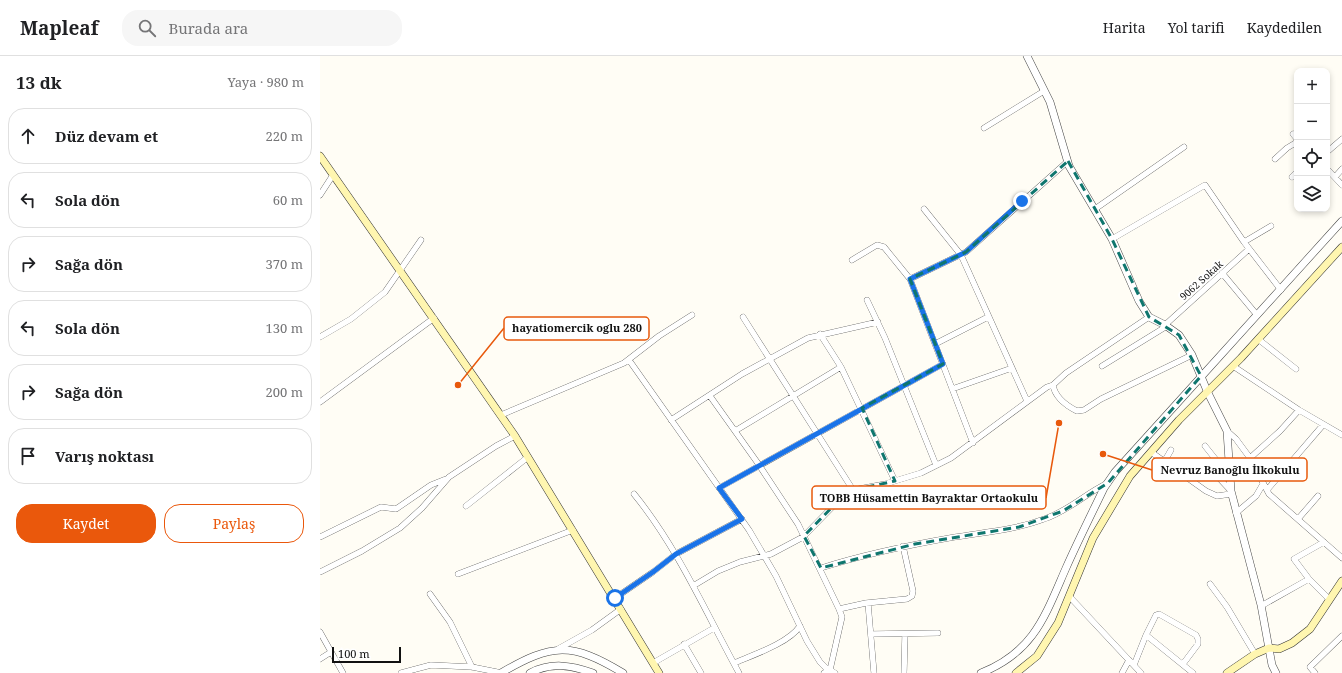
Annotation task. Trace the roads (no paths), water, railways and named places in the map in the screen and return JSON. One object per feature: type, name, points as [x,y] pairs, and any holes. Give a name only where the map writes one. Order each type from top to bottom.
[{"type":"main road","points":[[320,156],[515,436],[615,598],[659,673]]},
{"type":"main road","points":[[1016,673],[1037,656],[1058,623],[1094,538],[1116,497],[1130,476],[1179,420],[1208,393],[1342,247]]},
{"type":"main road","points":[[1227,673],[1255,654],[1269,648],[1279,649],[1292,643],[1310,629],[1342,581]]},
{"type":"street","points":[[1027,56],[1050,102],[1068,161],[1112,239],[1139,301],[1149,317],[1166,325],[1179,335],[1192,355],[1208,393],[1228,431],[1250,458],[1267,490],[1342,558]]},
{"type":"street","points":[[984,128],[1044,91]]},
{"type":"street","points":[[1330,149],[1342,138]]},
{"type":"street","points":[[1275,159],[1294,144]]},
{"type":"street","points":[[1095,209],[1184,147]]},
{"type":"street","points":[[910,279],[961,255],[1068,161]]},
{"type":"street","points":[[1342,169],[1330,174],[1342,185]]},
{"type":"street","points":[[320,195],[333,175]]},
{"type":"street","points":[[1112,239],[1206,185],[1244,242],[1281,290]]},
{"type":"street","points":[[924,209],[961,255],[1027,401]]},
{"type":"street","points":[[981,673],[1002,664],[1014,656],[1037,631],[1108,482],[1128,456],[1281,290],[1342,221]]},
{"type":"street","points":[[1244,242],[1271,226]]},
{"type":"street","points":[[320,337],[351,319],[385,292],[401,271],[421,240]]},
{"type":"street","points":[[852,260],[878,245],[884,247],[910,279],[973,442]]},
{"type":"street","name":"9062 Sokak","points":[[1102,366],[1166,325],[1249,249]]},
{"type":"street","points":[[1222,273],[1257,315]]},
{"type":"street","points":[[868,300],[936,465]]},
{"type":"street","points":[[501,415],[608,371],[629,360],[659,336],[692,315]]},
{"type":"street","points":[[743,317],[853,490]]},
{"type":"street","points":[[935,344],[988,317]]},
{"type":"street","points":[[692,586],[718,571],[771,554],[804,536],[842,496],[853,490],[895,481],[921,473],[951,458],[1027,401],[1047,387],[1053,385],[1066,373],[1149,317]]},
{"type":"street","points":[[320,402],[434,318]]},
{"type":"street","points":[[671,420],[742,374],[808,338],[820,334],[878,322]]},
{"type":"street","points":[[820,334],[841,367],[862,408],[895,481]]},
{"type":"street","points":[[1258,339],[1296,368]]},
{"type":"street","points":[[1053,385],[1060,398],[1068,406],[1077,411],[1084,410],[1101,399],[1192,355]]},
{"type":"street","points":[[629,360],[742,519],[765,555],[800,626],[820,662],[833,672]]},
{"type":"street","points":[[719,488],[943,364]]},
{"type":"street","points":[[1233,366],[1299,410],[1342,435]]},
{"type":"street","points":[[735,431],[841,367]]},
{"type":"street","points":[[952,389],[1012,368]]},
{"type":"street","points":[[710,396],[760,465],[804,536],[821,568],[842,617],[833,672]]},
{"type":"street","points":[[1250,458],[1280,431],[1299,410]]},
{"type":"street","points":[[1267,490],[1323,425]]},
{"type":"street","points":[[1228,431],[1231,492],[1261,606],[1272,665],[1276,673]]},
{"type":"street","points":[[320,537],[381,507],[396,509],[431,485],[449,477],[496,446],[515,436]]},
{"type":"street","points":[[1205,446],[1217,461],[1229,469]]},
{"type":"street","points":[[1164,462],[1171,450]]},
{"type":"street","points":[[1151,452],[1206,491],[1217,496],[1231,492]]},
{"type":"street","points":[[466,506],[528,457]]},
{"type":"street","points":[[1205,463],[1231,492]]},
{"type":"street","points":[[320,572],[362,551],[400,528],[422,508],[449,477]]},
{"type":"street","points":[[821,568],[903,546],[1019,527],[1046,519],[1108,482]]},
{"type":"street","points":[[1236,513],[1256,496],[1264,484]]},
{"type":"street","points":[[634,494],[659,526],[676,554],[739,673]]},
{"type":"street","points":[[1298,519],[1318,496]]},
{"type":"street","points":[[615,598],[676,554],[742,519]]},
{"type":"street","points":[[659,526],[664,522]]},
{"type":"street","points":[[458,574],[573,530]]},
{"type":"street","points":[[1324,542],[1294,559],[1309,579],[1329,599]]},
{"type":"street","points":[[839,609],[868,603],[907,599],[912,596],[913,591],[903,546]]},
{"type":"street","points":[[1261,606],[1309,579]]},
{"type":"street","points":[[1210,584],[1227,607],[1255,654]]},
{"type":"street","points":[[430,594],[450,622],[472,667]]},
{"type":"street","points":[[1069,596],[1141,673]]},
{"type":"street","points":[[868,603],[874,673]]},
{"type":"street","points":[[401,673],[431,666],[472,667],[501,673],[530,657],[558,649],[592,630],[621,609]]},
{"type":"street","points":[[1134,665],[1149,625],[1156,615],[1159,614],[1196,635],[1198,639],[1198,644],[1182,664]]},
{"type":"street","points":[[734,663],[772,646],[796,631],[800,626]]},
{"type":"street","points":[[653,663],[714,628]]},
{"type":"street","points":[[320,632],[343,673]]},
{"type":"street","points":[[871,634],[938,633]]},
{"type":"street","points":[[904,673],[905,634]]},
{"type":"street","points":[[1146,634],[1193,673]]},
{"type":"street","points":[[1315,673],[1310,667],[1342,636]]},
{"type":"street","points":[[684,644],[701,673]]},
{"type":"street","points":[[558,649],[577,652],[599,660],[623,673]]},
{"type":"street","points":[[320,659],[331,652]]},
{"type":"street","points":[[1122,673],[1129,660]]},
{"type":"street","points":[[530,673],[538,669],[555,665],[567,666],[593,673]]},
{"type":"street","points":[[824,673],[833,672]]},
{"type":"place","name":"hayatiomercik oglu 280","points":[[458,385]]},
{"type":"place","name":"TOBB Hüsamettin Bayraktar Ortaokulu","points":[[1059,423]]},
{"type":"place","name":"Nevruz Banoğlu İlkokulu","points":[[1103,454]]}]
